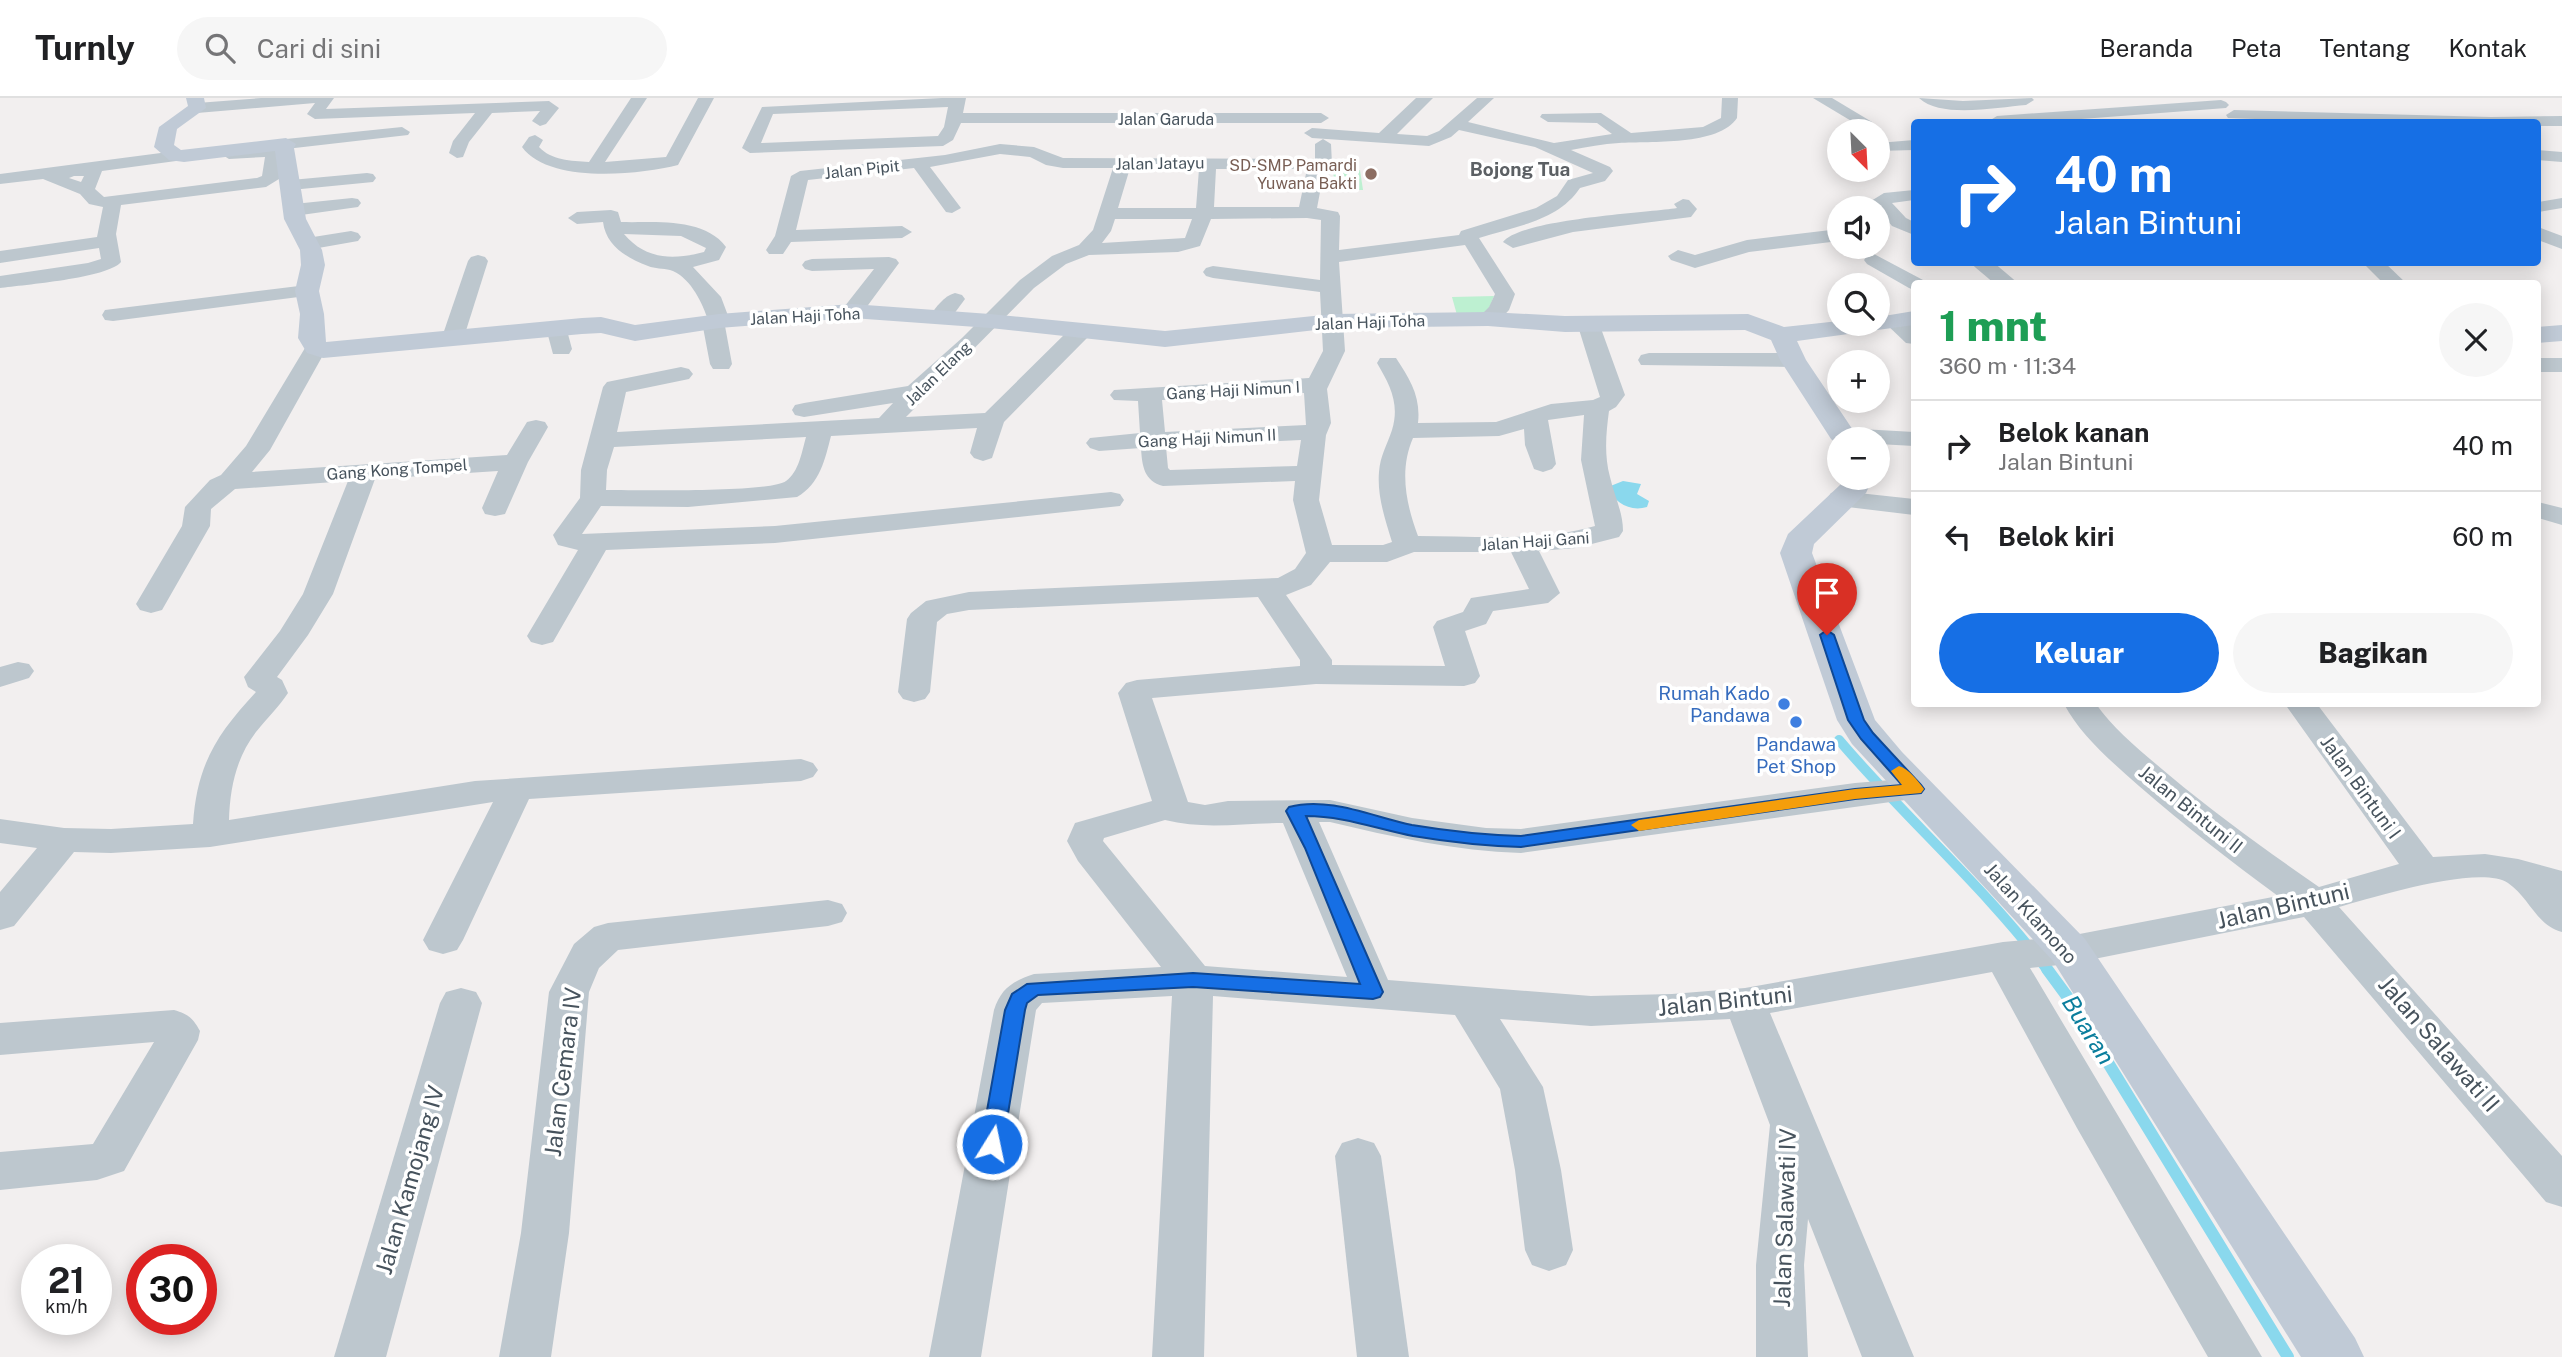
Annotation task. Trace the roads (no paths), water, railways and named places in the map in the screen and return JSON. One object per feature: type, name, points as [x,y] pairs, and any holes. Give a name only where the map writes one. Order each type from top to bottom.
[{"type":"street","points":[[171,193],[177,154],[168,127],[196,103],[316,98]]},
{"type":"street","points":[[326,98],[315,114],[409,104],[429,109],[500,104],[549,106],[551,108],[540,121]]},
{"type":"street","points":[[593,168],[639,98]]},
{"type":"street","points":[[535,140],[530,147],[536,155],[578,167],[654,165],[672,161],[706,98]]},
{"type":"street","points":[[1389,143],[1425,98]]},
{"type":"street","name":"Jalan Garuda","points":[[884,123],[956,106],[1010,118],[1313,130],[1389,143],[1439,139],[1486,98]]},
{"type":"street","points":[[1554,148],[1628,138],[1661,130],[1680,141],[1724,124],[1731,113],[1730,98]]},
{"type":"street","points":[[1821,98],[1859,119]]},
{"type":"street","points":[[1927,98],[1954,105],[1975,116]]},
{"type":"street","points":[[1307,212],[1317,166],[1312,99]]},
{"type":"street","points":[[1954,105],[2041,99]]},
{"type":"street","points":[[1021,100],[1010,118],[1002,144],[1044,138]]},
{"type":"street","points":[[1540,100],[1548,117]]},
{"type":"street","points":[[457,153],[461,141],[500,104]]},
{"type":"street","points":[[884,123],[820,126],[884,123],[945,140],[956,106]]},
{"type":"street","points":[[2040,119],[2222,106],[2373,119]]},
{"type":"street","points":[[0,179],[177,154],[385,135],[403,132],[429,109]]},
{"type":"street","points":[[1474,146],[1548,117],[1601,118],[1628,138]]},
{"type":"street","points":[[2541,121],[2562,121]]},
{"type":"street","points":[[1457,125],[1503,134],[1607,163]]},
{"type":"street","points":[[1590,142],[1607,163]]},
{"type":"street","points":[[151,604],[194,531],[199,514],[198,507],[219,486],[230,481],[257,450],[316,348],[311,338],[313,314],[307,291],[313,265],[311,250],[295,219],[284,148],[286,144]]},
{"type":"street","name":"Jalan Pipit","points":[[887,213],[900,242],[781,243],[802,169],[919,163],[1002,144]]},
{"type":"street","name":"Jalan Jatayu","points":[[1002,144],[1063,163],[1208,162],[1317,166]]},
{"type":"street","points":[[1890,146],[1911,145]]},
{"type":"street","points":[[82,155],[274,151],[270,179],[267,181],[113,201],[96,200],[86,190]]},
{"type":"street","points":[[2541,155],[2562,157]]},
{"type":"street","points":[[1086,248],[1186,245],[1193,242],[1203,213],[1208,162]]},
{"type":"street","name":"Jalan Pipit","points":[[919,163],[953,208]]},
{"type":"street","points":[[1086,248],[1107,219],[1123,163]]},
{"type":"street","points":[[1488,319],[1498,310],[1505,294],[1468,235],[1543,212],[1563,200],[1569,194],[1569,187],[1599,177],[1607,163]]},
{"type":"street","points":[[613,167],[614,189]]},
{"type":"street","points":[[291,185],[367,177]]},
{"type":"street","points":[[1911,182],[1887,190],[1880,201],[1884,209],[1899,222],[1911,228]]},
{"type":"street","points":[[1887,190],[1911,194]]},
{"type":"street","points":[[0,282],[100,268],[111,262],[106,234],[113,201]]},
{"type":"street","points":[[294,211],[352,203]]},
{"type":"street","points":[[2541,206],[2562,203]]},
{"type":"street","points":[[1329,257],[1472,244],[1510,244],[1528,237],[1569,229],[1684,213],[1688,209],[1683,204]]},
{"type":"street","points":[[914,692],[922,619],[937,607],[969,601],[1281,587],[1302,580],[1310,572],[1320,553],[1306,500],[1319,423],[1317,385],[1334,351],[1329,257],[1331,216],[1307,212],[1203,213],[1107,219],[1083,225]]},
{"type":"street","points":[[577,218],[611,216],[614,234],[624,246],[655,262],[678,265],[712,256],[716,247],[702,237],[680,230],[615,228]]},
{"type":"street","points":[[1890,232],[1911,229]]},
{"type":"street","points":[[1678,256],[1695,262],[1747,246],[1827,236]]},
{"type":"street","points":[[2541,236],[2558,252]]},
{"type":"street","points":[[307,244],[351,237]]},
{"type":"street","points":[[0,257],[107,241]]},
{"type":"street","name":"Jalan Elang","points":[[886,425],[915,392],[1045,270],[1086,248]]},
{"type":"street","points":[[1874,260],[1911,281]]},
{"type":"street","points":[[452,340],[478,261]]},
{"type":"street","points":[[812,265],[889,263],[852,311]]},
{"type":"street","points":[[678,265],[711,297],[721,364]]},
{"type":"street","points":[[1984,266],[2004,280]]},
{"type":"street","points":[[2377,266],[2393,280]]},
{"type":"street","points":[[1213,272],[1330,287]]},
{"type":"street","points":[[113,315],[307,291]]},
{"type":"street","name":"Jalan Haji Toha","points":[[316,348],[333,351],[452,340],[509,343],[559,339],[601,326],[635,333],[716,322],[852,311],[947,308],[990,321],[1165,339],[1333,321],[1488,319],[1588,323],[1748,322],[1782,335]]},
{"type":"street","name":"Jalan Haji Gani","points":[[1320,553],[1387,554],[1398,551],[1405,544],[1521,544],[1594,537],[1609,531],[1610,522],[1596,475],[1594,428],[1598,407],[1613,395],[1588,323]]},
{"type":"street","points":[[1890,325],[1911,336]]},
{"type":"street","points":[[1827,330],[1782,335],[1793,359],[1837,427]]},
{"type":"street","points":[[983,453],[992,420],[1065,343],[1080,332]]},
{"type":"street","points":[[2541,335],[2562,333]]},
{"type":"street","points":[[1649,360],[1793,359]]},
{"type":"street","points":[[1388,363],[1406,393],[1409,406],[1404,431],[1392,458],[1391,476],[1394,509],[1405,544]]},
{"type":"street","points":[[2541,365],[2562,365]]},
{"type":"street","points":[[681,374],[614,387],[594,470],[593,498],[566,535],[573,542],[690,540],[1111,500]]},
{"type":"street","name":"Gang Haji Nimun I","points":[[1122,395],[1317,385]]},
{"type":"street","points":[[642,436],[915,392]]},
{"type":"street","name":"Gang Haji Nimun I","points":[[1150,395],[1152,441],[1158,475],[1172,480],[1309,473]]},
{"type":"street","points":[[1404,431],[1499,429],[1558,410],[1598,407]]},
{"type":"street","points":[[1535,417],[1543,464]]},
{"type":"street","points":[[603,440],[992,420]]},
{"type":"street","points":[[495,508],[514,462],[536,427]]},
{"type":"street","points":[[593,498],[688,499],[788,491],[797,488],[807,475],[821,428]]},
{"type":"street","name":"Gang Haji Nimun II","points":[[1099,443],[1316,432]]},
{"type":"street","points":[[1890,438],[1911,439]]},
{"type":"street","name":"Gang Kong Tompel","points":[[230,481],[514,462]]},
{"type":"street","points":[[209,835],[215,782],[224,752],[239,730],[272,693],[271,687],[260,680],[260,677],[293,635],[318,594],[365,471]]},
{"type":"street","name":"Jalan Klamono","points":[[1848,490],[1799,541],[1796,553],[1856,720],[1893,791],[2033,953],[2334,1357]]},
{"type":"street","points":[[1853,490],[1911,506]]},
{"type":"street","points":[[2541,511],[2562,517]]},
{"type":"street","points":[[542,636],[596,542]]},
{"type":"street","points":[[1181,811],[1134,693],[1137,690],[1316,674],[1464,676],[1448,627],[1475,618],[1482,604],[1538,597],[1545,593],[1521,544]]},
{"type":"street","points":[[1265,586],[1316,660],[1316,674]]},
{"type":"street","name":"Jalan Bintuni II","points":[[2082,707],[2093,723],[2135,764],[2194,815],[2313,902]]},
{"type":"street","name":"Jalan Bintuni I","points":[[2303,707],[2423,870]]},
{"type":"street","points":[[0,831],[64,840],[111,841],[209,835],[437,797],[801,770]]},
{"type":"street","points":[[443,940],[516,790]]},
{"type":"street","points":[[1178,1357],[1193,980],[1090,853],[1085,841],[1088,831],[1181,811],[1330,811],[1412,830],[1486,841],[1521,841],[1893,791]]},
{"type":"street","points":[[1295,811],[1373,992]]},
{"type":"street","points":[[0,916],[64,840]]},
{"type":"street","name":"Jalan Bintuni","points":[[955,1357],[1018,999],[1034,989],[1193,980],[1591,1011],[1745,1003],[2313,902],[2423,870],[2486,866],[2518,871],[2562,884]]},
{"type":"street","points":[[2518,871],[2562,919]]},
{"type":"street","name":"Jalan Salawati II","points":[[2313,902],[2562,1188]]},
{"type":"street","name":"Jalan Cemara IV","points":[[525,1357],[545,1233],[569,992],[582,960],[594,945],[608,937],[828,913]]},
{"type":"street","points":[[2033,953],[2093,1116],[2236,1357]]},
{"type":"street","points":[[1468,1002],[1521,1087],[1538,1170],[1549,1250]]},
{"type":"street","name":"Jalan Kamojang IV","points":[[360,1357],[460,1003]]},
{"type":"street","name":"Jalan Salawati IV","points":[[1745,1003],[1792,1125],[1780,1265],[1782,1357]]},
{"type":"street","points":[[0,1039],[174,1025],[179,1031],[177,1040],[108,1158],[0,1171]]},
{"type":"street","points":[[1792,1125],[1888,1357]]},
{"type":"street","points":[[1358,1156],[1383,1357]]},
{"type":"water","points":[[1623,481],[1641,484],[1637,494],[1649,501],[1647,507],[1629,507],[1614,498],[1608,487]]},
{"type":"waterway","name":"Buaran","points":[[1839,740],[1999,911],[2048,971]]},
{"type":"waterway","name":"Buaran","points":[[2047,969],[2069,999],[2288,1357]]},
{"type":"place","name":"SD-SMP Pamardi Yuwana Bakti","points":[[1371,174]]},
{"type":"place","name":"Rumah Kado Pandawa","points":[[1784,704]]},
{"type":"place","name":"Pandawa Pet Shop","points":[[1796,722]]},
{"type":"district","name":"Bojong Tua","points":[[1520,169]]}]
